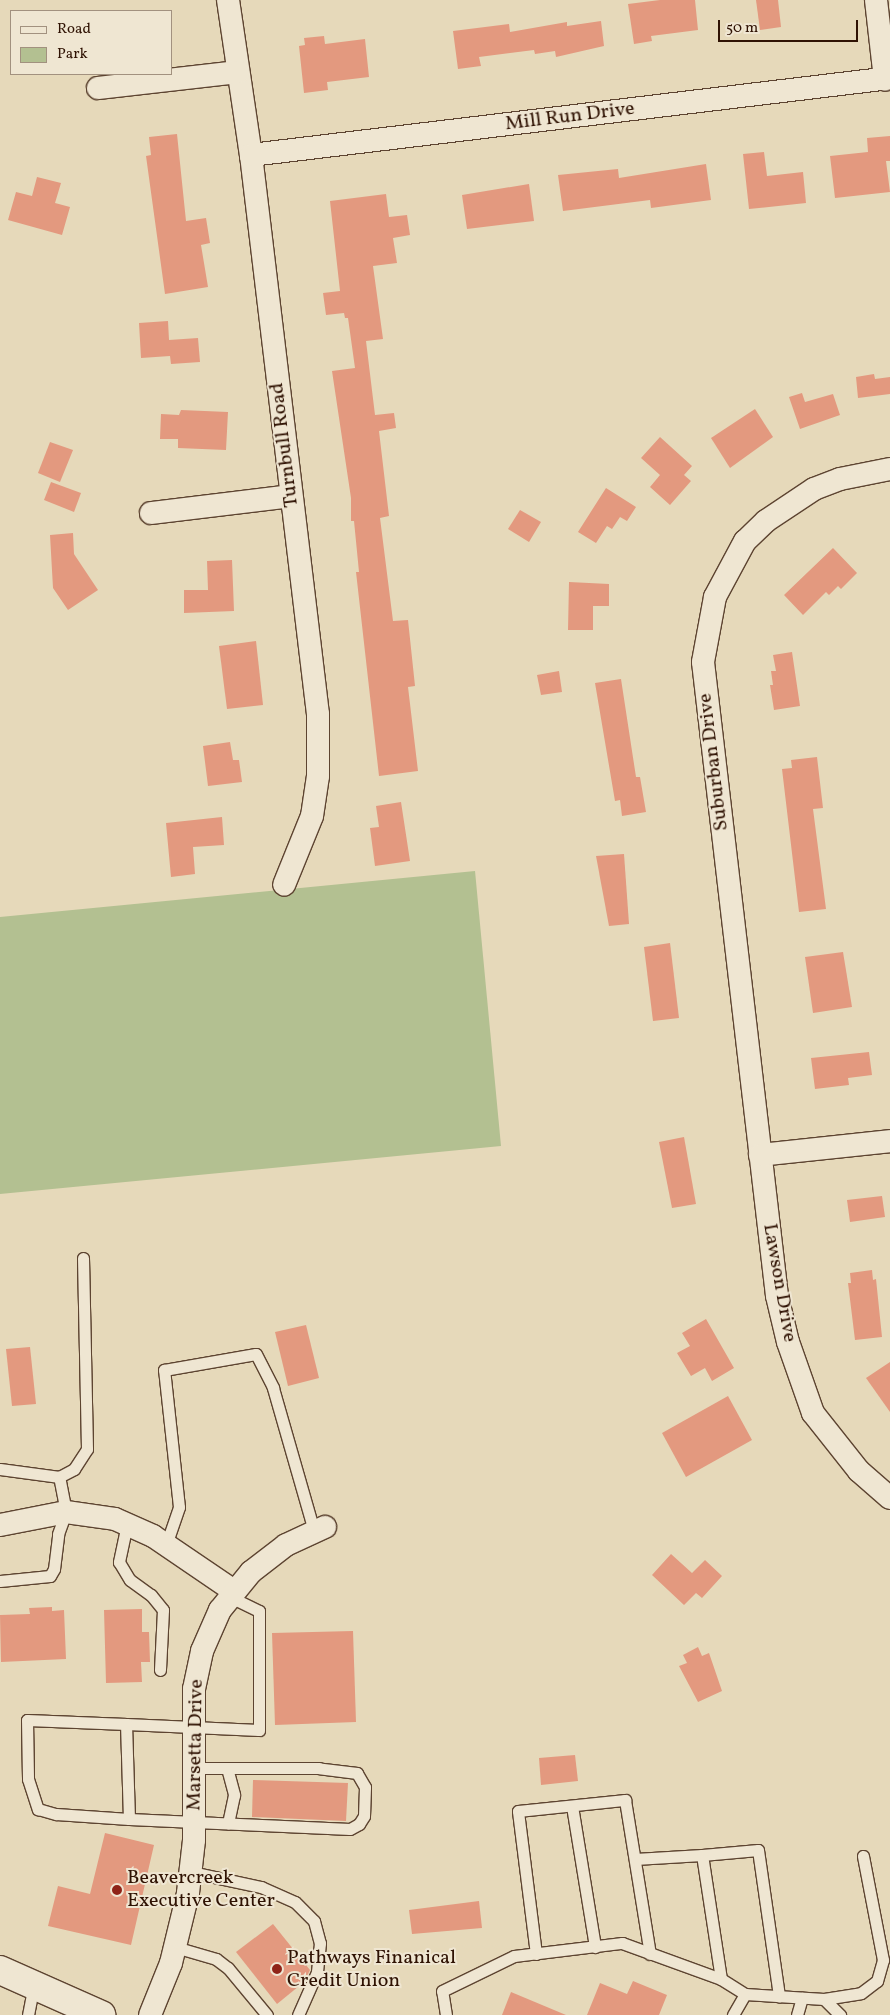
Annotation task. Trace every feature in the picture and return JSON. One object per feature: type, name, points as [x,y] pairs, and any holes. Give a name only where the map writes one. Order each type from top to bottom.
[{"type":"main road","points":[[0,1970],[101,2015]]},
{"type":"street","name":"Turnbull Road","points":[[228,0],[251,155],[320,742],[312,816],[284,886]]},
{"type":"street","points":[[876,0],[888,78]]},
{"type":"street","points":[[98,88],[238,72]]},
{"type":"street","name":"Mill Run Drive","points":[[251,155],[888,78]]},
{"type":"street","name":"Suburban Drive","points":[[760,1155],[703,662],[706,631],[715,597],[728,568],[745,541],[766,520],[814,489],[840,479],[890,469]]},
{"type":"street","points":[[151,513],[291,496]]},
{"type":"street","points":[[760,1155],[890,1140]]},
{"type":"street","name":"Lawson Drive","points":[[760,1155],[777,1296],[803,1390],[813,1413],[834,1443],[890,1498]]},
{"type":"street","points":[[0,1526],[66,1512],[101,1516],[127,1524],[166,1545],[232,1594]]},
{"type":"street","name":"Marsetta Drive","points":[[150,2015],[175,1947],[191,1872],[195,1822],[194,1689],[200,1657],[210,1630],[232,1594],[273,1553],[320,1529]]},
{"type":"lane","points":[[0,1469],[59,1477],[74,1469],[84,1458],[89,1440],[82,1258]]},
{"type":"lane","points":[[166,1545],[179,1507],[164,1370],[256,1354],[273,1388],[320,1529]]},
{"type":"lane","points":[[0,1581],[50,1576],[54,1569],[58,1534],[66,1512],[59,1477]]},
{"type":"lane","points":[[127,1524],[118,1562],[130,1580],[151,1595],[163,1610],[160,1670]]},
{"type":"lane","points":[[195,1768],[319,1768],[357,1773],[362,1778],[366,1801],[360,1824],[350,1828],[195,1822],[56,1814],[38,1809],[28,1779],[27,1720],[259,1730],[259,1611],[232,1594]]},
{"type":"lane","points":[[126,1724],[129,1818]]},
{"type":"lane","points":[[228,1768],[234,1795],[228,1823]]},
{"type":"lane","points":[[536,1954],[518,1811],[625,1800],[650,1954]]},
{"type":"lane","points":[[572,1806],[595,1947]]},
{"type":"lane","points":[[634,1859],[758,1850],[779,1996]]},
{"type":"lane","points":[[702,1855],[721,1979]]},
{"type":"lane","points":[[446,2015],[442,1991],[514,1956],[622,1944],[721,1979],[745,1994],[824,1999],[861,1993],[877,1981],[883,1960],[862,1856]]},
{"type":"lane","points":[[191,1872],[261,1887],[295,1902],[314,1921],[320,1943],[317,1972],[298,2015]]},
{"type":"lane","points":[[175,1947],[216,1959],[228,1968],[267,2015]]},
{"type":"lane","points":[[28,2015],[34,1985]]},
{"type":"lane","points":[[733,2015],[745,1994]]},
{"type":"lane","points":[[797,2015],[802,1998]]},
{"type":"lane","points":[[824,1999],[840,2015]]},
{"type":"green space","points":[[475,871],[501,1146],[0,1194],[0,917]]},
{"type":"building","points":[[660,0],[695,0],[698,30],[651,36],[652,41],[634,44],[628,4]]},
{"type":"building","points":[[756,0],[778,0],[781,27],[760,30]]},
{"type":"building","points":[[601,21],[604,46],[556,57],[555,51],[535,54],[534,50],[479,57],[481,66],[458,69],[453,31],[509,24],[510,32],[567,22],[567,26]]},
{"type":"building","points":[[324,36],[325,44],[365,39],[369,77],[327,82],[328,90],[304,93],[299,46],[305,45],[304,38]]},
{"type":"building","points":[[177,134],[186,221],[206,218],[210,243],[201,245],[208,287],[165,294],[146,156],[151,155],[149,137]]},
{"type":"building","points":[[890,136],[890,161],[886,161],[890,192],[835,198],[830,156],[868,152],[867,138]]},
{"type":"building","points":[[764,152],[767,176],[803,172],[806,203],[749,209],[743,154]]},
{"type":"building","points":[[706,164],[711,200],[651,208],[650,200],[563,211],[558,175],[618,169],[619,178]]},
{"type":"building","points":[[37,177],[61,183],[55,203],[70,207],[62,235],[8,220],[16,192],[32,196]]},
{"type":"building","points":[[529,184],[534,221],[467,229],[462,195]]},
{"type":"building","points":[[386,194],[389,217],[407,215],[410,235],[393,238],[397,263],[373,266],[383,339],[366,341],[375,415],[394,413],[396,428],[379,431],[389,516],[380,518],[393,621],[408,620],[415,686],[408,687],[418,771],[379,776],[356,572],[359,572],[354,521],[351,521],[351,498],[332,371],[355,368],[348,318],[345,318],[344,313],[326,315],[323,293],[340,291],[330,201]]},
{"type":"building","points":[[168,321],[169,340],[198,338],[200,362],[171,364],[170,356],[141,358],[139,323]]},
{"type":"building","points":[[874,374],[875,379],[890,377],[890,394],[858,398],[856,377]]},
{"type":"building","points":[[802,393],[805,402],[833,394],[840,415],[800,429],[789,397]]},
{"type":"building","points":[[755,409],[773,437],[730,468],[711,438]]},
{"type":"building","points":[[181,410],[228,412],[226,450],[178,448],[178,439],[160,439],[161,414],[179,415]]},
{"type":"building","points":[[660,437],[692,466],[684,475],[691,481],[670,505],[650,487],[660,475],[641,458]]},
{"type":"building","points":[[50,442],[73,450],[60,482],[38,473]]},
{"type":"building","points":[[51,482],[81,493],[74,512],[44,500]]},
{"type":"building","points":[[606,488],[636,507],[627,521],[620,517],[612,529],[607,526],[596,543],[578,532]]},
{"type":"building","points":[[520,510],[541,522],[529,542],[508,529]]},
{"type":"building","points":[[73,533],[74,554],[98,590],[68,610],[53,588],[50,535]]},
{"type":"building","points":[[833,548],[857,573],[841,589],[838,586],[829,595],[826,592],[803,615],[784,595]]},
{"type":"building","points":[[232,560],[234,611],[184,613],[184,590],[208,590],[207,561]]},
{"type":"building","points":[[569,582],[609,584],[609,606],[593,606],[593,630],[568,630]]},
{"type":"building","points":[[256,641],[263,705],[227,709],[219,646]]},
{"type":"building","points":[[792,652],[800,706],[774,710],[770,685],[773,685],[771,671],[776,671],[773,655]]},
{"type":"building","points":[[559,671],[562,692],[541,695],[537,675]]},
{"type":"building","points":[[621,679],[636,777],[640,777],[646,812],[622,816],[620,800],[615,801],[595,683]]},
{"type":"building","points":[[230,742],[233,760],[239,760],[242,782],[208,786],[203,746]]},
{"type":"building","points":[[817,757],[823,808],[813,809],[826,909],[799,912],[782,769],[792,768],[791,760]]},
{"type":"building","points":[[401,802],[410,861],[375,866],[370,828],[379,827],[376,806]]},
{"type":"building","points":[[222,817],[224,845],[193,847],[195,874],[171,877],[166,823]]},
{"type":"building","points":[[624,854],[629,924],[609,926],[596,856]]},
{"type":"building","points":[[670,943],[679,1018],[653,1021],[644,947]]},
{"type":"building","points":[[843,952],[852,1007],[813,1013],[805,957]]},
{"type":"building","points":[[869,1052],[872,1075],[848,1078],[849,1085],[815,1089],[811,1058]]},
{"type":"building","points":[[684,1137],[696,1204],[672,1208],[659,1142]]},
{"type":"building","points":[[882,1196],[885,1217],[850,1222],[847,1200]]},
{"type":"building","points":[[872,1270],[873,1280],[876,1279],[882,1337],[855,1340],[848,1283],[851,1283],[850,1273]]},
{"type":"building","points":[[706,1319],[734,1368],[712,1381],[705,1368],[691,1376],[677,1353],[690,1346],[682,1333]]},
{"type":"building","points":[[306,1325],[319,1378],[288,1386],[275,1332]]},
{"type":"building","points":[[30,1347],[36,1404],[12,1406],[6,1349]]},
{"type":"building","points":[[890,1362],[890,1412],[866,1378]]},
{"type":"building","points":[[728,1396],[752,1440],[686,1477],[662,1433]]},
{"type":"building","points":[[671,1554],[692,1573],[705,1560],[722,1576],[702,1598],[696,1593],[684,1605],[652,1575]]},
{"type":"building","points":[[52,1607],[52,1611],[64,1610],[66,1659],[1,1662],[0,1615],[30,1614],[29,1608]]},
{"type":"building","points":[[142,1609],[142,1632],[149,1632],[150,1662],[141,1662],[142,1682],[106,1683],[104,1610]]},
{"type":"building","points":[[353,1631],[356,1722],[275,1725],[272,1633]]},
{"type":"building","points":[[698,1647],[702,1656],[709,1653],[722,1691],[698,1702],[679,1666],[687,1663],[683,1655]]},
{"type":"building","points":[[575,1755],[578,1781],[541,1785],[539,1758]]},
{"type":"building","points":[[253,1780],[348,1783],[346,1821],[252,1817]]},
{"type":"building","name":"Beavercreek Executive Center","points":[[105,1833],[154,1845],[131,1945],[48,1926],[58,1886],[90,1894]]},
{"type":"building","points":[[479,1901],[482,1928],[412,1934],[409,1910]]},
{"type":"building","points":[[273,1924],[310,1970],[304,1982],[277,2004],[236,1952]]},
{"type":"building","points":[[633,1981],[667,1995],[659,2015],[587,2015],[600,1983],[627,1994]]},
{"type":"building","points":[[511,1992],[566,2015],[502,2015]]},
{"type":"place","name":"Beavercreek Executive Center","points":[[117,1890]]},
{"type":"place","name":"Pathways Finanical Credit Union","points":[[277,1969]]}]
